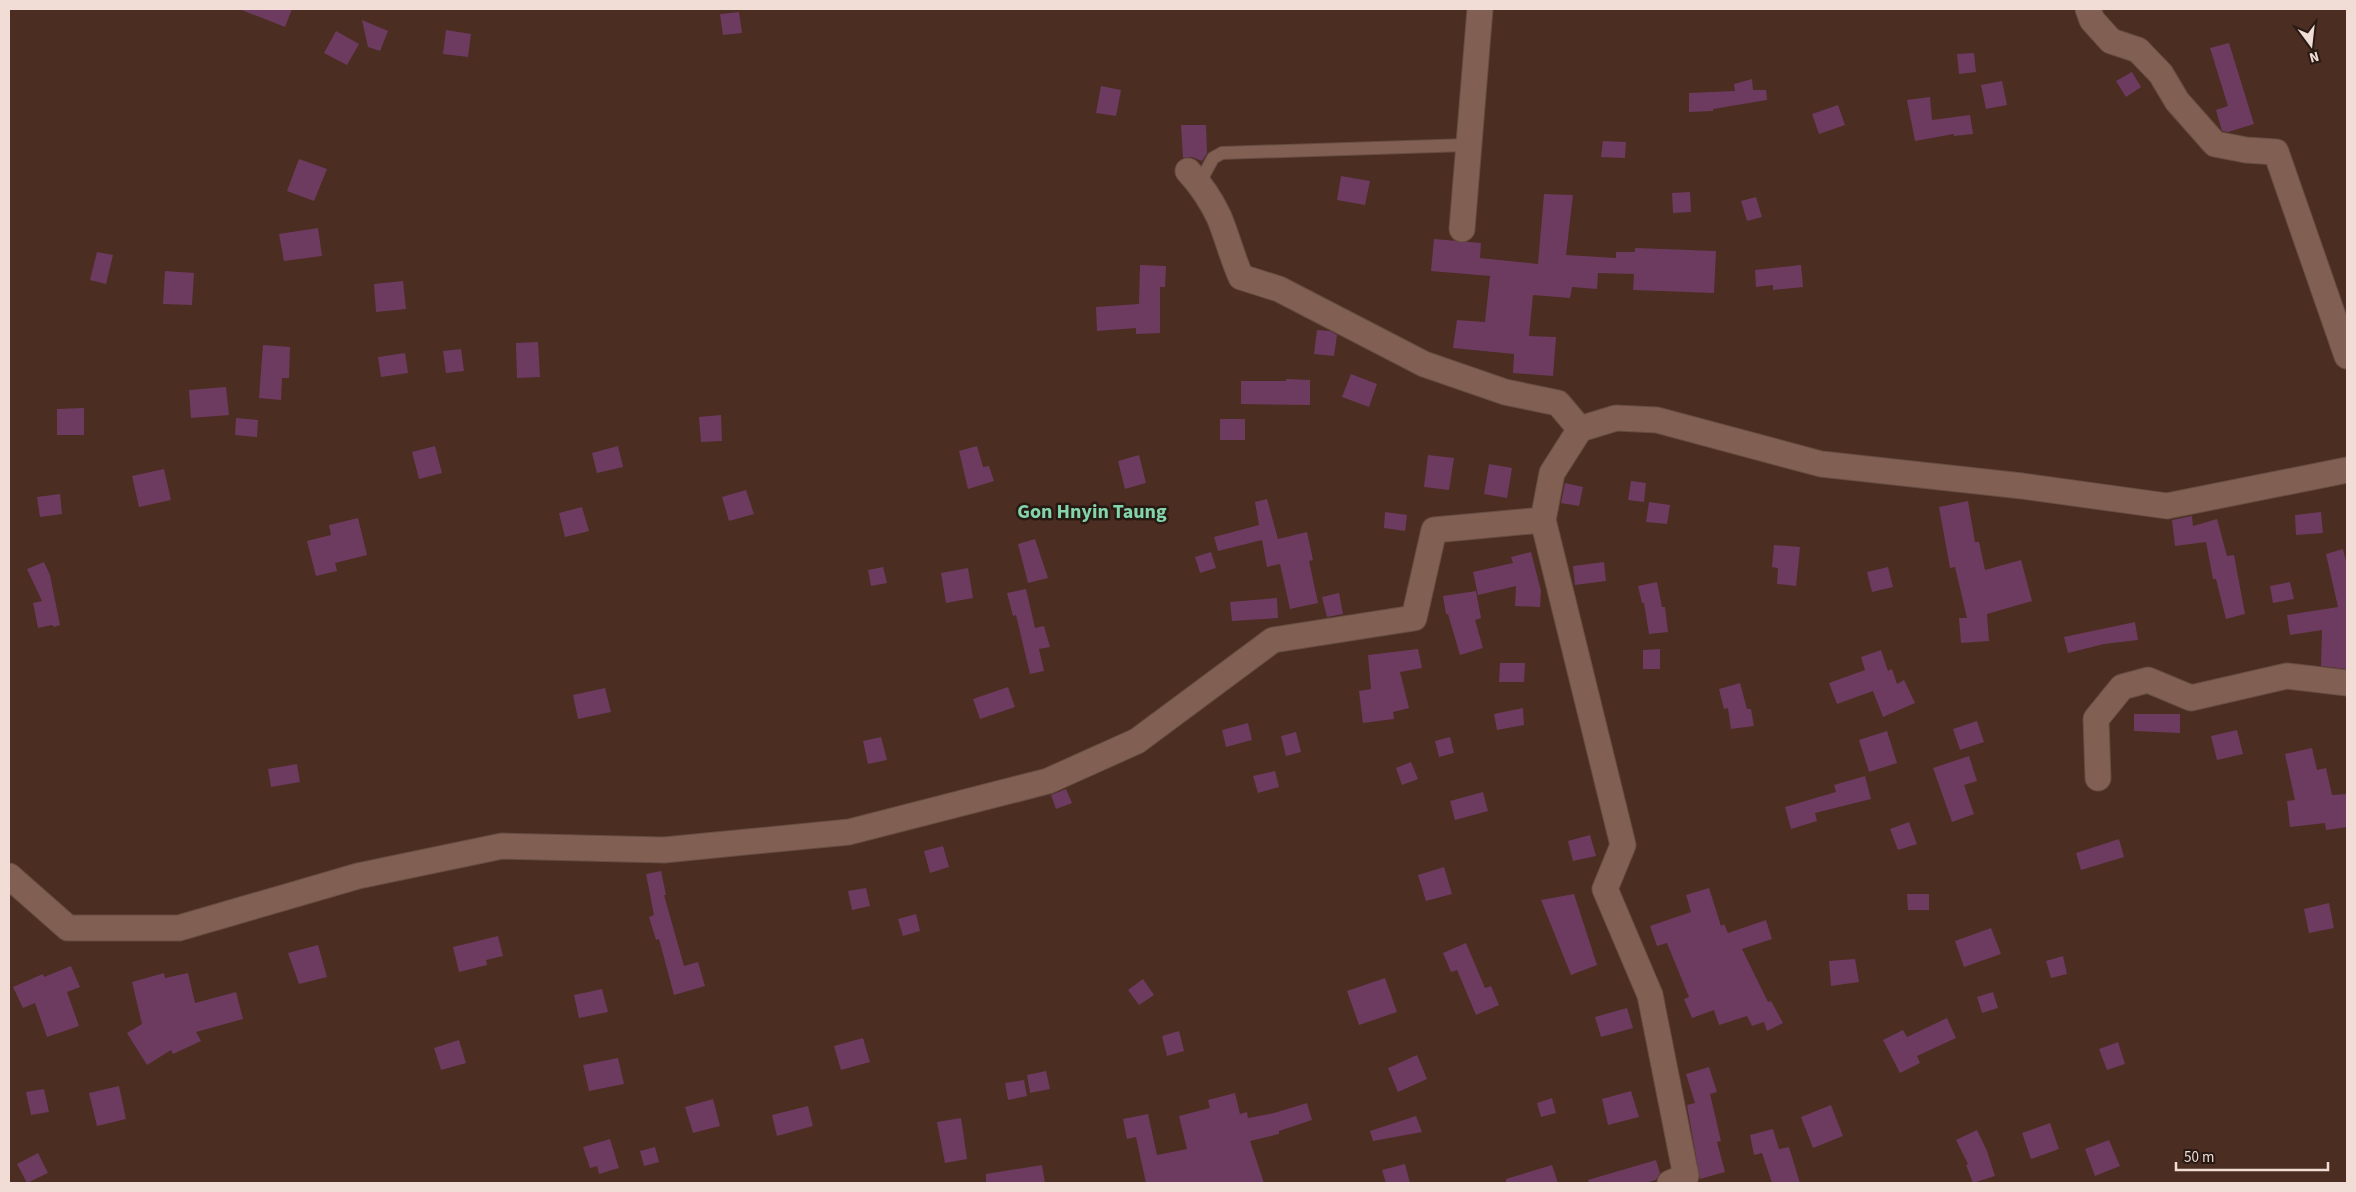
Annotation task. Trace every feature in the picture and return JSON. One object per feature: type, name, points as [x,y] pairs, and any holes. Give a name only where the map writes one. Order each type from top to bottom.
[{"type":"street","points":[[1462,229],[1467,145],[1480,9]]},
{"type":"street","points":[[2088,9],[2092,20],[2111,41],[2138,50],[2161,74],[2177,101],[2215,144],[2246,150],[2276,152],[2347,356]]},
{"type":"street","points":[[1194,177],[1219,217],[1231,255],[1241,277],[1279,289],[1424,364],[1506,392],[1558,404],[1580,429]]},
{"type":"street","points":[[1670,1183],[1686,1176],[1650,995],[1605,889],[1623,845],[1544,520],[1552,473],[1580,429],[1616,418],[1657,420],[1821,464],[2022,486],[2167,506],[2347,470]]},
{"type":"street","points":[[9,876],[68,928],[179,928],[358,876],[502,846],[664,850],[849,832],[1057,777],[1137,741],[1272,640],[1414,618],[1434,530],[1544,520]]},
{"type":"street","points":[[2098,778],[2096,719],[2122,687],[2148,680],[2191,698],[2287,676],[2347,683]]},
{"type":"lane","points":[[1194,177],[1213,158],[1222,153],[1467,145]]},
{"type":"building","points":[[239,9],[292,9],[285,27]]},
{"type":"building","points":[[739,12],[742,33],[723,35],[720,14]]},
{"type":"building","points":[[362,20],[388,31],[380,51],[368,47]]},
{"type":"building","points":[[446,30],[471,34],[468,57],[443,54]]},
{"type":"building","points":[[336,31],[359,44],[347,65],[324,53]]},
{"type":"building","points":[[2229,43],[2254,124],[2228,132],[2222,131],[2216,110],[2228,106],[2210,48]]},
{"type":"building","points":[[1974,53],[1976,72],[1959,74],[1957,54]]},
{"type":"building","points":[[2132,72],[2141,87],[2126,97],[2116,81]]},
{"type":"building","points":[[1752,79],[1753,90],[1766,90],[1767,100],[1713,109],[1713,111],[1689,112],[1689,93],[1735,91],[1734,84]]},
{"type":"building","points":[[2002,81],[2007,105],[1986,109],[1981,85]]},
{"type":"building","points":[[1101,86],[1121,90],[1116,116],[1096,113]]},
{"type":"building","points":[[1930,97],[1932,120],[1970,115],[1973,134],[1954,136],[1954,134],[1915,141],[1907,100]]},
{"type":"building","points":[[1838,105],[1845,125],[1819,134],[1812,114]]},
{"type":"building","points":[[1181,125],[1206,125],[1207,153],[1202,161],[1192,157],[1183,158]]},
{"type":"building","points":[[1603,141],[1626,142],[1625,158],[1601,157]]},
{"type":"building","points":[[299,159],[327,169],[314,201],[287,191]]},
{"type":"building","points":[[1341,176],[1370,181],[1365,205],[1337,200]]},
{"type":"building","points":[[1690,192],[1691,212],[1673,213],[1672,193]]},
{"type":"building","points":[[1544,194],[1573,195],[1566,255],[1616,258],[1616,252],[1635,252],[1635,248],[1716,251],[1714,293],[1633,290],[1634,274],[1598,273],[1597,289],[1572,287],[1570,298],[1533,295],[1529,336],[1556,337],[1553,376],[1513,373],[1514,354],[1453,348],[1457,320],[1485,322],[1490,276],[1431,271],[1434,239],[1481,243],[1480,258],[1538,264]]},
{"type":"building","points":[[1756,197],[1762,217],[1747,221],[1741,201]]},
{"type":"building","points":[[318,228],[322,256],[284,261],[279,234]]},
{"type":"building","points":[[97,252],[113,255],[106,284],[90,280]]},
{"type":"building","points":[[1140,265],[1166,266],[1165,287],[1160,287],[1160,333],[1136,334],[1136,328],[1097,331],[1096,307],[1139,304]]},
{"type":"building","points":[[1801,265],[1803,287],[1773,290],[1773,285],[1756,287],[1755,270]]},
{"type":"building","points":[[165,271],[194,273],[192,305],[163,304]]},
{"type":"building","points":[[403,281],[406,309],[376,312],[374,284]]},
{"type":"building","points":[[1317,330],[1330,331],[1337,335],[1334,356],[1314,354]]},
{"type":"building","points":[[538,342],[540,377],[517,378],[516,343]]},
{"type":"building","points":[[263,345],[290,347],[289,378],[282,378],[281,400],[259,398]]},
{"type":"building","points":[[461,349],[464,371],[446,373],[443,351]]},
{"type":"building","points":[[405,353],[408,373],[381,377],[378,357]]},
{"type":"building","points":[[1351,374],[1377,384],[1369,407],[1342,397]]},
{"type":"building","points":[[1286,379],[1310,380],[1310,405],[1241,404],[1241,381],[1286,381]]},
{"type":"building","points":[[226,387],[229,415],[191,418],[189,390]]},
{"type":"building","points":[[84,408],[84,435],[57,435],[57,409]]},
{"type":"building","points":[[721,415],[722,441],[701,442],[699,417]]},
{"type":"building","points":[[236,418],[258,420],[257,437],[235,435]]},
{"type":"building","points":[[1220,419],[1245,419],[1245,440],[1220,440]]},
{"type":"building","points":[[435,446],[442,473],[419,479],[412,452]]},
{"type":"building","points":[[618,446],[623,467],[597,473],[592,453]]},
{"type":"building","points":[[977,446],[983,467],[989,466],[994,481],[968,489],[959,451]]},
{"type":"building","points":[[1139,455],[1146,483],[1125,489],[1118,461]]},
{"type":"building","points":[[1428,455],[1454,458],[1449,490],[1424,487]]},
{"type":"building","points":[[1489,464],[1512,468],[1507,498],[1484,494]]},
{"type":"building","points":[[164,469],[171,500],[139,507],[132,476]]},
{"type":"building","points":[[1631,481],[1646,483],[1644,502],[1628,500]]},
{"type":"building","points":[[1565,483],[1583,487],[1579,506],[1561,503]]},
{"type":"building","points":[[746,490],[754,514],[729,521],[722,497]]},
{"type":"building","points":[[60,494],[62,514],[40,517],[37,497]]},
{"type":"building","points":[[1267,499],[1278,539],[1307,532],[1313,560],[1309,561],[1318,603],[1290,609],[1280,564],[1267,567],[1262,540],[1218,551],[1214,537],[1259,525],[1255,502]]},
{"type":"building","points":[[1968,501],[1975,542],[1979,542],[1985,570],[2021,560],[2032,601],[1987,614],[1989,641],[1961,643],[1959,618],[1967,618],[1955,567],[1950,568],[1939,507]]},
{"type":"building","points":[[1649,502],[1670,505],[1667,524],[1646,522]]},
{"type":"building","points":[[582,507],[589,531],[565,537],[559,513]]},
{"type":"building","points":[[1385,512],[1407,515],[1405,531],[1384,528]]},
{"type":"building","points":[[2321,512],[2323,533],[2296,535],[2295,515]]},
{"type":"building","points":[[2192,516],[2193,526],[2217,519],[2227,556],[2234,555],[2245,614],[2226,619],[2216,579],[2213,579],[2206,542],[2175,546],[2172,520]]},
{"type":"building","points":[[358,518],[367,555],[335,563],[337,571],[316,576],[307,541],[331,535],[329,525]]},
{"type":"building","points":[[1035,539],[1048,578],[1028,583],[1018,544]]},
{"type":"building","points":[[1774,545],[1800,547],[1796,586],[1777,584],[1778,568],[1772,567]]},
{"type":"building","points":[[2343,549],[2347,565],[2347,669],[2321,666],[2322,630],[2290,635],[2287,615],[2338,607],[2326,554]]},
{"type":"building","points":[[1211,552],[1216,568],[1200,573],[1195,557]]},
{"type":"building","points":[[1531,552],[1541,591],[1540,607],[1515,606],[1516,586],[1478,595],[1473,572],[1513,563],[1511,557]]},
{"type":"building","points":[[44,562],[50,575],[60,625],[38,628],[33,603],[42,601],[27,569]]},
{"type":"building","points":[[1604,562],[1606,581],[1575,585],[1573,566]]},
{"type":"building","points":[[883,567],[887,583],[871,586],[868,570]]},
{"type":"building","points":[[1888,567],[1893,587],[1872,592],[1867,572]]},
{"type":"building","points":[[968,568],[973,598],[946,603],[941,573]]},
{"type":"building","points":[[1657,582],[1662,607],[1665,607],[1668,632],[1649,634],[1644,603],[1642,603],[1638,586]]},
{"type":"building","points":[[2290,582],[2294,599],[2273,603],[2270,586]]},
{"type":"building","points":[[1026,589],[1035,628],[1044,626],[1050,647],[1039,649],[1044,671],[1030,674],[1016,615],[1013,616],[1007,593]]},
{"type":"building","points":[[1476,591],[1481,618],[1475,620],[1483,648],[1460,655],[1448,614],[1446,614],[1443,596]]},
{"type":"building","points":[[1339,593],[1343,614],[1327,617],[1322,597]]},
{"type":"building","points":[[1277,598],[1278,618],[1232,621],[1230,602]]},
{"type":"building","points":[[2135,622],[2138,640],[2104,644],[2068,653],[2064,637]]},
{"type":"building","points":[[1418,649],[1422,668],[1400,672],[1409,708],[1393,712],[1394,719],[1363,723],[1359,691],[1371,689],[1368,655]]},
{"type":"building","points":[[1660,649],[1660,669],[1643,669],[1643,650]]},
{"type":"building","points":[[1881,650],[1888,671],[1892,669],[1897,684],[1904,680],[1915,703],[1883,717],[1873,691],[1837,704],[1829,683],[1865,670],[1861,657]]},
{"type":"building","points":[[1500,663],[1525,663],[1524,682],[1499,682]]},
{"type":"building","points":[[1740,683],[1747,709],[1751,709],[1754,726],[1731,729],[1728,708],[1724,709],[1719,689]]},
{"type":"building","points":[[1008,687],[1015,707],[980,719],[973,699]]},
{"type":"building","points":[[605,688],[611,712],[578,719],[573,695]]},
{"type":"building","points":[[1523,708],[1524,725],[1497,730],[1494,714]]},
{"type":"building","points":[[2134,714],[2180,714],[2180,733],[2134,731]]},
{"type":"building","points":[[1977,721],[1984,742],[1960,750],[1953,729]]},
{"type":"building","points":[[1248,723],[1252,740],[1226,747],[1222,730]]},
{"type":"building","points":[[2237,730],[2243,754],[2217,760],[2211,736]]},
{"type":"building","points":[[1887,731],[1897,763],[1869,772],[1859,740]]},
{"type":"building","points":[[1296,732],[1301,752],[1286,756],[1281,736]]},
{"type":"building","points":[[881,737],[887,760],[868,764],[863,741]]},
{"type":"building","points":[[1450,737],[1454,753],[1439,757],[1435,741]]},
{"type":"building","points":[[2312,748],[2317,770],[2326,768],[2332,795],[2347,794],[2347,827],[2326,830],[2325,823],[2290,827],[2287,801],[2295,800],[2285,754]]},
{"type":"building","points":[[1969,756],[1977,781],[1964,785],[1974,814],[1952,822],[1933,768]]},
{"type":"building","points":[[1411,762],[1418,779],[1402,785],[1396,768]]},
{"type":"building","points":[[297,764],[300,782],[271,787],[268,769]]},
{"type":"building","points":[[1275,771],[1279,787],[1258,793],[1253,776]]},
{"type":"building","points":[[1865,776],[1871,799],[1815,813],[1817,821],[1791,829],[1785,807],[1836,792],[1834,785]]},
{"type":"building","points":[[1066,789],[1072,803],[1056,809],[1051,795]]},
{"type":"building","points":[[1483,792],[1488,811],[1455,820],[1450,801]]},
{"type":"building","points":[[1909,822],[1917,844],[1898,850],[1890,829]]},
{"type":"building","points":[[1590,835],[1596,856],[1573,861],[1568,841]]},
{"type":"building","points":[[2119,839],[2124,857],[2081,870],[2076,853]]},
{"type":"building","points":[[943,846],[949,867],[930,873],[924,851]]},
{"type":"building","points":[[1444,867],[1452,894],[1426,901],[1418,875]]},
{"type":"building","points":[[661,871],[666,895],[664,895],[684,966],[698,962],[705,986],[674,995],[659,939],[656,940],[649,917],[654,915],[646,874]]},
{"type":"building","points":[[866,888],[870,906],[852,910],[848,891]]},
{"type":"building","points":[[1709,888],[1721,926],[1724,924],[1728,933],[1766,920],[1772,939],[1742,949],[1768,1002],[1771,1001],[1783,1023],[1767,1031],[1764,1022],[1752,1026],[1747,1016],[1719,1025],[1714,1010],[1692,1018],[1684,999],[1689,997],[1667,943],[1657,946],[1650,926],[1691,912],[1686,895]]},
{"type":"building","points":[[1574,894],[1597,965],[1571,975],[1541,900]]},
{"type":"building","points":[[1907,894],[1929,894],[1929,910],[1908,910]]},
{"type":"building","points":[[2329,903],[2334,928],[2309,933],[2304,909]]},
{"type":"building","points":[[916,914],[920,931],[903,936],[898,919]]},
{"type":"building","points":[[1991,928],[2001,954],[1964,967],[1955,941]]},
{"type":"building","points":[[498,936],[503,956],[486,960],[487,965],[459,972],[453,947]]},
{"type":"building","points":[[1466,943],[1485,988],[1491,986],[1499,1005],[1476,1015],[1457,970],[1451,972],[1443,953]]},
{"type":"building","points":[[318,945],[327,977],[299,984],[288,953]]},
{"type":"building","points":[[2063,956],[2067,974],[2051,978],[2046,961]]},
{"type":"building","points":[[1855,959],[1859,982],[1831,986],[1829,961]]},
{"type":"building","points":[[71,966],[80,987],[67,992],[79,1026],[47,1037],[35,1003],[23,1008],[13,987],[43,974],[44,977]]},
{"type":"building","points":[[164,973],[165,978],[188,973],[195,1003],[236,992],[243,1019],[196,1032],[201,1041],[173,1054],[171,1050],[147,1065],[127,1033],[142,1024],[132,982]]},
{"type":"building","points":[[1385,978],[1397,1012],[1359,1025],[1347,991]]},
{"type":"building","points":[[1143,979],[1154,995],[1139,1005],[1128,990]]},
{"type":"building","points":[[602,989],[608,1012],[579,1018],[574,995]]},
{"type":"building","points":[[1993,992],[1998,1008],[1982,1013],[1977,997]]},
{"type":"building","points":[[1627,1008],[1633,1028],[1601,1037],[1595,1017]]},
{"type":"building","points":[[1947,1018],[1956,1038],[1917,1056],[1920,1063],[1900,1073],[1883,1040],[1903,1030],[1907,1037]]},
{"type":"building","points":[[1179,1031],[1184,1051],[1167,1056],[1162,1036]]},
{"type":"building","points":[[863,1038],[870,1062],[841,1070],[834,1046]]},
{"type":"building","points":[[459,1040],[466,1063],[441,1070],[434,1048]]},
{"type":"building","points":[[2118,1042],[2125,1064],[2107,1070],[2099,1049]]},
{"type":"building","points":[[1417,1055],[1427,1079],[1398,1092],[1388,1068]]},
{"type":"building","points":[[618,1058],[624,1084],[589,1091],[583,1065]]},
{"type":"building","points":[[1709,1067],[1717,1092],[1710,1094],[1721,1141],[1717,1142],[1725,1172],[1700,1179],[1687,1105],[1695,1103],[1686,1074]]},
{"type":"building","points":[[1046,1071],[1050,1089],[1030,1093],[1027,1075]]},
{"type":"building","points":[[1024,1080],[1027,1096],[1008,1100],[1005,1083]]},
{"type":"building","points":[[119,1086],[126,1119],[97,1126],[89,1093]]},
{"type":"building","points":[[44,1089],[49,1112],[31,1115],[26,1092]]},
{"type":"building","points":[[1631,1091],[1639,1117],[1608,1125],[1602,1099]]},
{"type":"building","points":[[1235,1093],[1240,1114],[1247,1112],[1248,1118],[1274,1113],[1307,1103],[1312,1120],[1279,1131],[1279,1134],[1250,1141],[1264,1183],[1146,1183],[1136,1137],[1127,1139],[1123,1119],[1148,1114],[1157,1155],[1187,1149],[1179,1116],[1210,1108],[1208,1100]]},
{"type":"building","points":[[1552,1098],[1556,1113],[1541,1117],[1537,1103]]},
{"type":"building","points":[[713,1099],[720,1126],[693,1133],[685,1107]]},
{"type":"building","points":[[1831,1105],[1843,1136],[1813,1148],[1801,1117]]},
{"type":"building","points":[[808,1106],[813,1126],[777,1136],[772,1115]]},
{"type":"building","points":[[1416,1116],[1422,1132],[1373,1141],[1370,1131]]},
{"type":"building","points":[[961,1118],[967,1159],[945,1163],[937,1122]]},
{"type":"building","points":[[2050,1123],[2059,1149],[2031,1159],[2022,1133]]},
{"type":"building","points":[[1773,1129],[1779,1149],[1789,1147],[1800,1183],[1772,1183],[1762,1153],[1754,1155],[1750,1135]]},
{"type":"building","points":[[1977,1130],[1987,1151],[1995,1176],[1973,1183],[1966,1165],[1968,1164],[1956,1140]]},
{"type":"building","points":[[610,1139],[619,1168],[599,1174],[597,1166],[590,1168],[583,1147]]},
{"type":"building","points":[[2109,1140],[2120,1166],[2095,1176],[2085,1149]]},
{"type":"building","points":[[655,1147],[659,1162],[644,1166],[640,1151]]},
{"type":"building","points":[[38,1153],[48,1173],[27,1183],[17,1164]]},
{"type":"building","points":[[1656,1160],[1660,1173],[1656,1180],[1645,1183],[1589,1183],[1588,1180]]},
{"type":"building","points":[[1405,1164],[1410,1183],[1386,1183],[1382,1170]]},
{"type":"building","points":[[1042,1165],[1045,1183],[986,1183],[986,1174]]},
{"type":"building","points":[[1552,1165],[1558,1183],[1506,1183],[1506,1179]]},
{"type":"district","name":"Gon Hnyin Taung","points":[[1092,511]]}]
